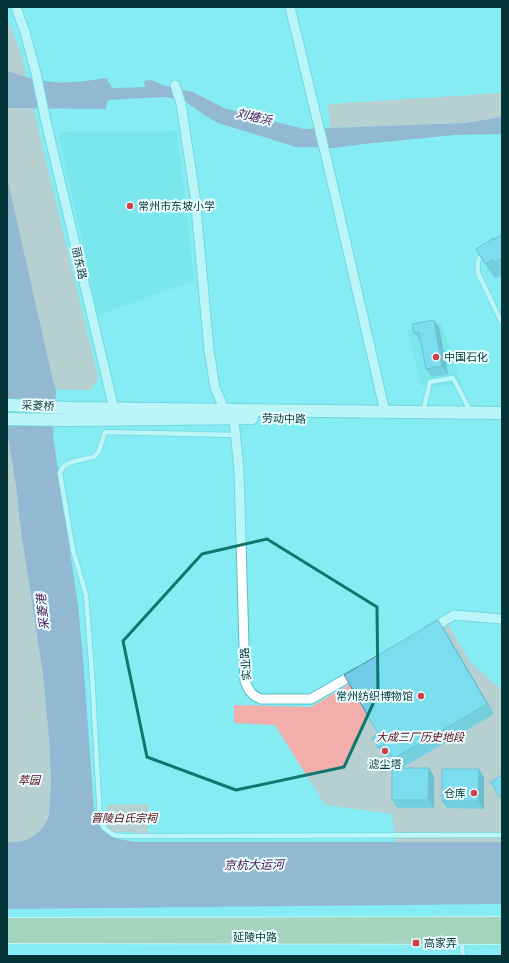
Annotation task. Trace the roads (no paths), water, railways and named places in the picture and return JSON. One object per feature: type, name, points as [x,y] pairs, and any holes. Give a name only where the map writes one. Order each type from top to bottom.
[{"type":"main road","name":"采菱桥","points":[[7,405],[68,414]]},
{"type":"main road","name":"劳动中路","points":[[68,414],[114,409],[230,414],[502,421]]},
{"type":"main road","name":"劳动中路","points":[[68,414],[385,412],[502,413]]},
{"type":"main road","name":"采菱桥","points":[[7,419],[68,414]]},
{"type":"main road","name":"延陵中路","points":[[7,925],[502,924]]},
{"type":"main road","name":"延陵中路","points":[[7,936],[502,937]]},
{"type":"street","name":"丽东路","points":[[16,7],[25,32],[36,73],[114,409]]},
{"type":"street","points":[[290,7],[385,412]]},
{"type":"street","points":[[175,85],[181,104],[195,196],[209,350],[215,388],[230,414]]},
{"type":"street","name":"实业路","points":[[230,414],[235,435],[239,470],[245,681],[248,688],[254,696],[261,699],[311,699],[365,667]]},
{"type":"street","points":[[420,635],[454,615],[502,618]]},
{"type":"lane","points":[[486,251],[479,258],[477,265],[478,273],[502,323]]},
{"type":"lane","points":[[423,412],[430,382],[453,378],[472,413]]},
{"type":"lane","points":[[235,435],[105,432],[99,451],[94,457],[71,462],[63,467],[60,473],[73,550],[86,595],[100,819],[104,828],[114,835],[121,836],[502,835]]},
{"type":"lane","points":[[461,937],[463,956]]},
{"type":"water","name":"刘塘浜","points":[[7,71],[36,79],[60,82],[80,82],[107,78],[112,88],[145,87],[144,81],[151,80],[165,86],[193,92],[224,108],[304,129],[465,123],[502,117],[502,134],[455,135],[334,148],[296,147],[218,123],[185,101],[165,97],[109,100],[107,102],[106,109],[7,108]]},
{"type":"water","points":[[7,177],[56,390],[53,435],[78,606],[94,811],[101,826],[109,835],[136,842],[502,842],[502,904],[7,909],[7,842],[23,841],[32,837],[43,827],[49,815],[51,781],[49,738],[43,674],[7,431]]},
{"type":"place","name":"常州市东坡小学","points":[[130,206]]},
{"type":"place","name":"中国石化","points":[[436,357]]},
{"type":"place","name":"常州纺织博物馆","points":[[421,696]]},
{"type":"place","name":"滤尘塔","points":[[385,751]]},
{"type":"place","name":"仓库","points":[[474,793]]},
{"type":"place","name":"高家弄","points":[[416,943]]},
{"type":"water label","name":"采菱港","points":[[43,612]]},
{"type":"water label","name":"京杭大运河","points":[[254,865]]},
{"type":"park label","name":"大成三厂历史地段","points":[[420,737]]},
{"type":"park label","name":"萃园","points":[[29,780]]},
{"type":"park label","name":"晋陵白氏宗祠","points":[[124,818]]}]
